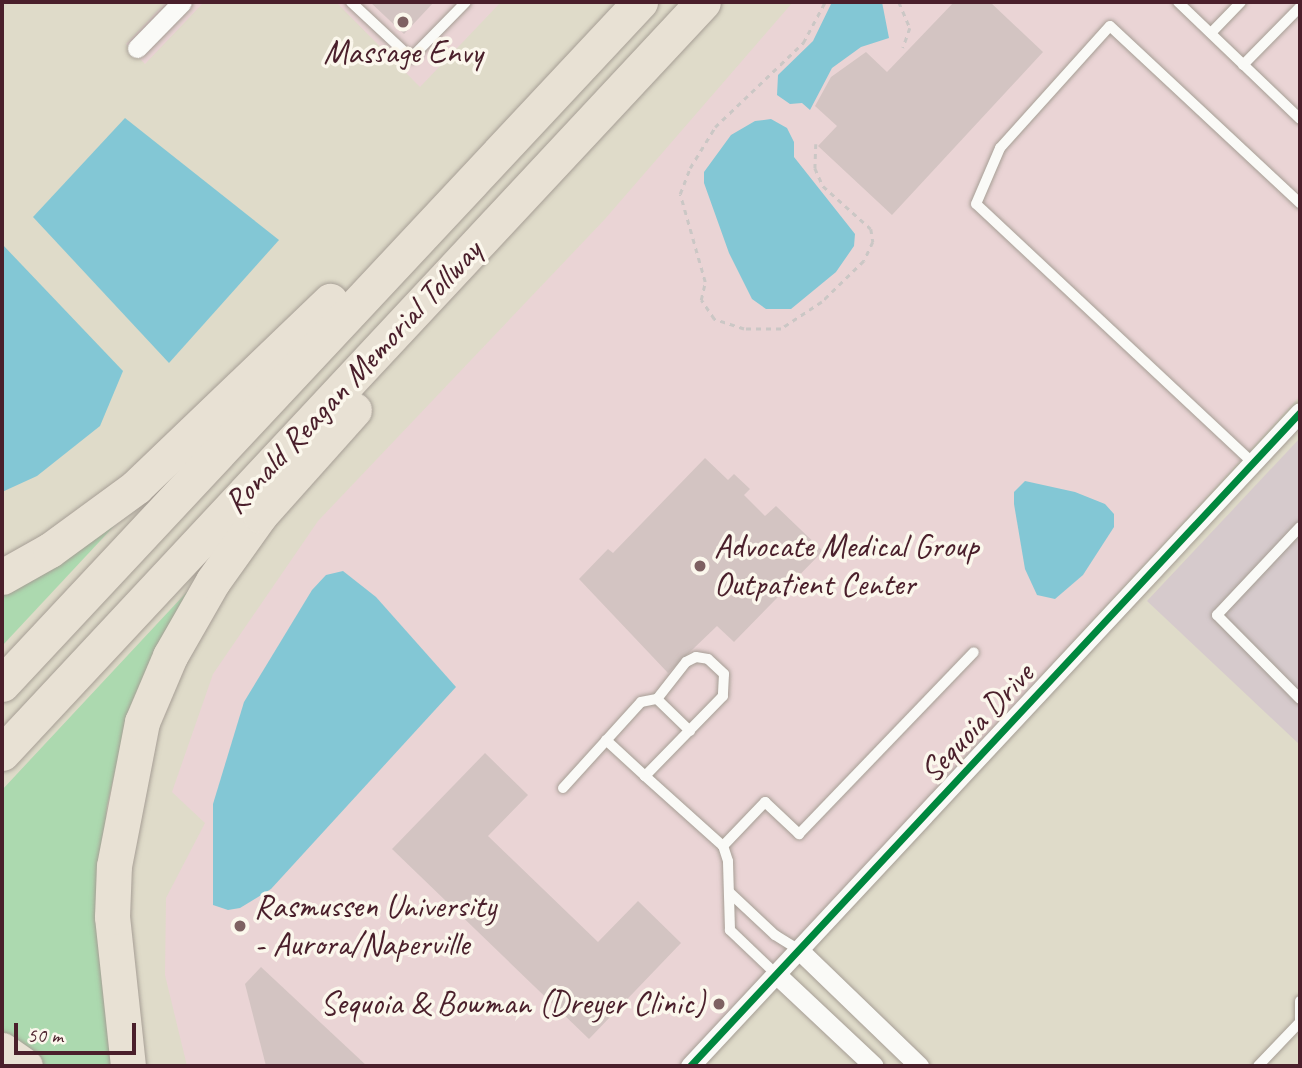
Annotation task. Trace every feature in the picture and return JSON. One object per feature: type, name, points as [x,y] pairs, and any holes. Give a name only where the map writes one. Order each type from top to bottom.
[{"type":"highway","name":"Ronald Reagan Memorial Tollway","points":[[2,684],[640,2]]},
{"type":"highway","name":"Ronald Reagan Memorial Tollway","points":[[2,753],[703,2]]},
{"type":"highway","points":[[128,1066],[112,917],[114,866],[130,765],[159,679],[188,620],[260,515],[419,337],[480,242]]},
{"type":"highway","points":[[2,577],[50,550],[136,487],[354,278],[406,252]]},
{"type":"highway","points":[[2,1049],[25,1066]]},
{"type":"street","points":[[137,48],[182,2]]},
{"type":"street","name":"Sequoia Drive","points":[[690,1066],[1300,412]]},
{"type":"street","points":[[799,950],[919,1066]]},
{"type":"street","points":[[776,974],[874,1066]]},
{"type":"lane","points":[[351,2],[411,58],[466,2]]},
{"type":"lane","points":[[1178,2],[1300,120]]},
{"type":"lane","points":[[1211,33],[1241,2]]},
{"type":"lane","points":[[1244,65],[1300,7]]},
{"type":"lane","points":[[1252,463],[976,204],[1000,148],[1110,26],[1300,203]]},
{"type":"lane","points":[[1300,527],[1217,615],[1300,699]]},
{"type":"lane","points":[[723,846],[765,802],[799,834],[974,652]]},
{"type":"lane","points":[[563,788],[641,702],[657,699],[686,662],[696,657],[717,666],[727,685],[723,696],[645,776]]},
{"type":"lane","points":[[657,699],[690,731]]},
{"type":"lane","points":[[606,740],[723,846],[729,892],[730,930],[776,974]]},
{"type":"lane","points":[[729,892],[775,936],[799,950]]},
{"type":"lane","points":[[1258,1066],[1300,1022],[1300,1001]]},
{"type":"path","points":[[816,144],[815,168],[823,186],[871,229],[873,242],[864,261],[822,303],[781,329],[744,329],[714,319],[701,300],[705,282],[680,194],[690,168],[715,127],[803,43],[825,2]]},
{"type":"path","points":[[899,2],[910,28],[903,48]]},
{"type":"shaded area","points":[[166,2],[204,2],[145,64],[126,44]]},
{"type":"shaded area","points":[[336,2],[501,2],[420,87]]},
{"type":"shaded area","points":[[793,2],[1300,2],[1300,396],[680,1066],[187,1066],[165,975],[166,898],[205,823],[172,792],[213,674],[318,521],[605,219]]},
{"type":"shaded area","points":[[1300,438],[1300,745],[1147,601]]},
{"type":"green space","points":[[128,511],[2,646],[2,591]]},
{"type":"green space","points":[[198,580],[117,763],[107,806],[102,859],[115,1066],[41,1066],[2,1036],[2,790]]},
{"type":"water","points":[[832,2],[882,2],[889,38],[861,47],[832,68],[810,110],[802,103],[790,104],[777,95],[778,75],[813,41]]},
{"type":"water","points":[[125,118],[279,240],[169,363],[33,217]]},
{"type":"water","points":[[771,119],[787,128],[794,142],[794,157],[855,234],[854,246],[836,272],[791,309],[766,309],[752,299],[729,253],[704,183],[704,172],[731,135],[755,121]]},
{"type":"water","points":[[2,244],[123,371],[100,426],[37,476],[2,492]]},
{"type":"water","points":[[1025,481],[1075,492],[1105,504],[1114,514],[1114,527],[1083,575],[1055,599],[1037,595],[1025,569],[1014,492]]},
{"type":"water","points":[[343,571],[376,597],[456,687],[271,889],[240,908],[228,910],[213,905],[213,804],[244,702],[312,590],[326,575]]},
{"type":"building","name":"Massage Envy","points":[[370,2],[434,2],[404,34]]},
{"type":"building","points":[[954,2],[990,2],[1043,52],[892,215],[818,146],[837,126],[815,106],[831,77],[866,52],[887,72]]},
{"type":"building","name":"Advocate Medical Group Outpatient Center","points":[[705,458],[728,480],[734,474],[750,489],[744,495],[765,516],[776,506],[823,551],[734,642],[717,626],[668,673],[579,579],[608,549],[613,553]]},
{"type":"building","points":[[485,753],[528,795],[488,836],[598,942],[638,901],[681,943],[589,1039],[392,849]]},
{"type":"building","points":[[261,967],[367,1066],[266,1066],[245,984]]},
{"type":"cycle path","points":[[690,1066],[1300,412]]},
{"type":"place","name":"Massage Envy","points":[[403,22]]},
{"type":"place","name":"Advocate Medical Group Outpatient Center","points":[[700,566]]},
{"type":"place","name":"Rasmussen University - Aurora/Naperville","points":[[240,926]]},
{"type":"place","name":"Sequoia & Bowman (Dreyer Clinic)","points":[[719,1004]]}]
